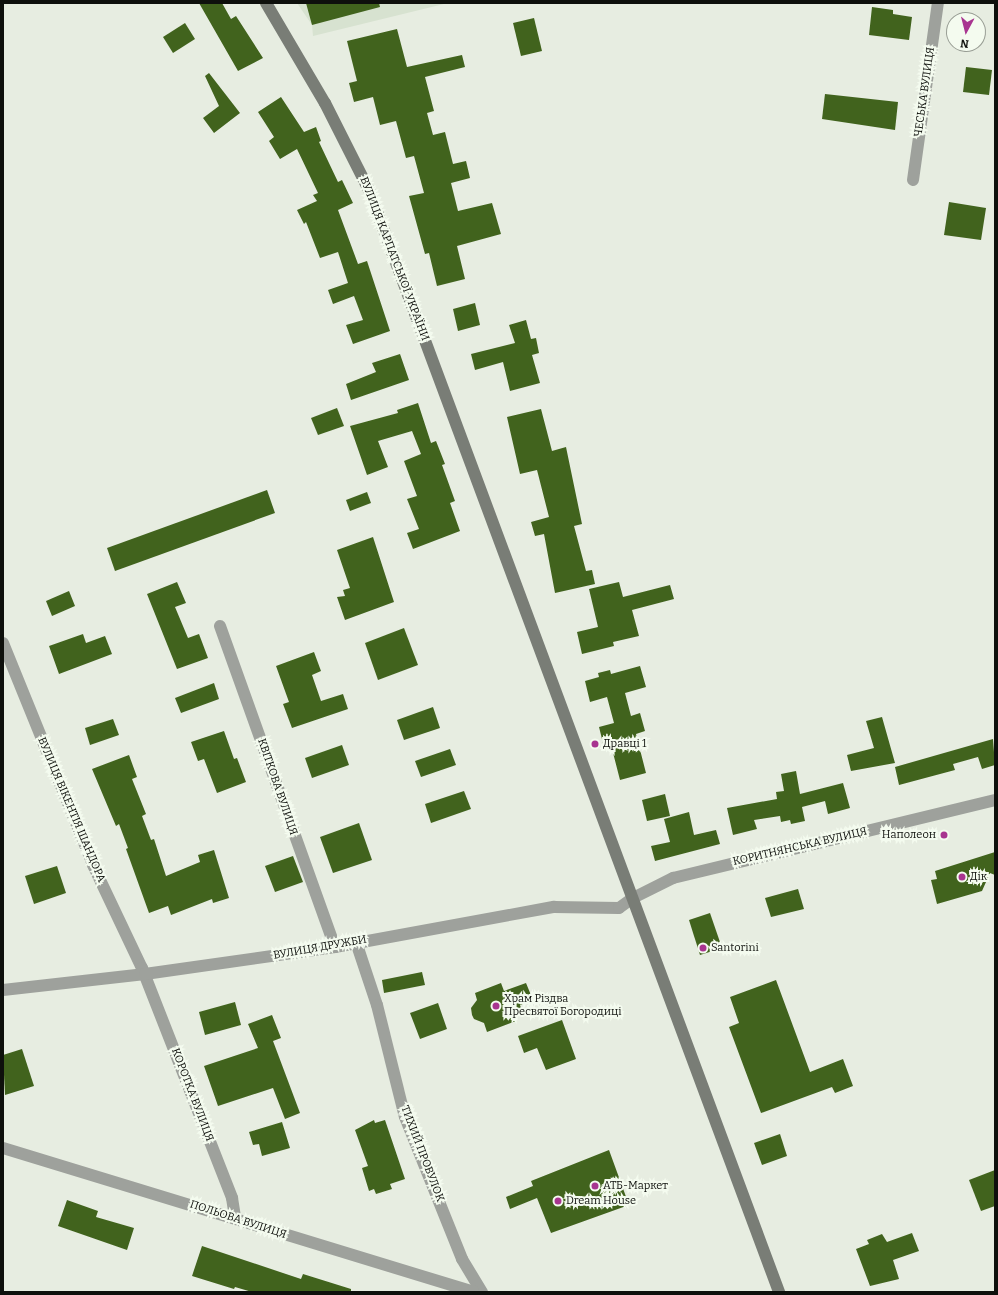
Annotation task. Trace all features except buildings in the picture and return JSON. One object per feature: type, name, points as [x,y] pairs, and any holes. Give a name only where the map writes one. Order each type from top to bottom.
[{"type":"main road","name":"ВУЛИЦЯ КАРПАТСЬКОЇ УКРАЇНИ","points":[[266,3],[325,103],[369,190],[779,1292]]},
{"type":"street","name":"ЧЕСЬКА ВУЛИЦЯ","points":[[913,180],[938,3]]},
{"type":"street","name":"КВІТКОВА ВУЛИЦЯ","points":[[220,626],[335,947]]},
{"type":"street","name":"ВУЛИЦЯ ВІКЕНТІЯ ШАНДОРА","points":[[3,643],[93,865],[145,974]]},
{"type":"street","name":"КОРИТНЯНСЬКА ВУЛИЦЯ","points":[[633,898],[673,878],[995,800]]},
{"type":"street","name":"ВУЛИЦЯ ДРУЖБИ","points":[[3,990],[145,974],[335,947],[554,907],[619,908],[633,898]]},
{"type":"street","name":"ТИХИЙ ПРОВУЛОК","points":[[356,942],[377,1005],[405,1117],[462,1259],[482,1292]]},
{"type":"street","name":"КОРОТКА ВУЛИЦЯ","points":[[145,974],[232,1198],[235,1218]]},
{"type":"street","name":"ПОЛЬОВА ВУЛИЦЯ","points":[[3,1148],[235,1218],[347,1255],[473,1292]]},
{"type":"shaded area","points":[[297,3],[448,3],[313,36],[312,25]]},
{"type":"place","name":"Дравці 1","points":[[595,744]]},
{"type":"place","name":"Наполеон","points":[[944,835]]},
{"type":"place","name":"Дік","points":[[962,877]]},
{"type":"place","name":"Santorini","points":[[703,948]]},
{"type":"place","name":"Храм Різдва Пресвятої Богородиці","points":[[496,1006]]},
{"type":"place","name":"АТБ-Маркет","points":[[595,1186]]},
{"type":"place","name":"Dream House","points":[[558,1201]]}]
